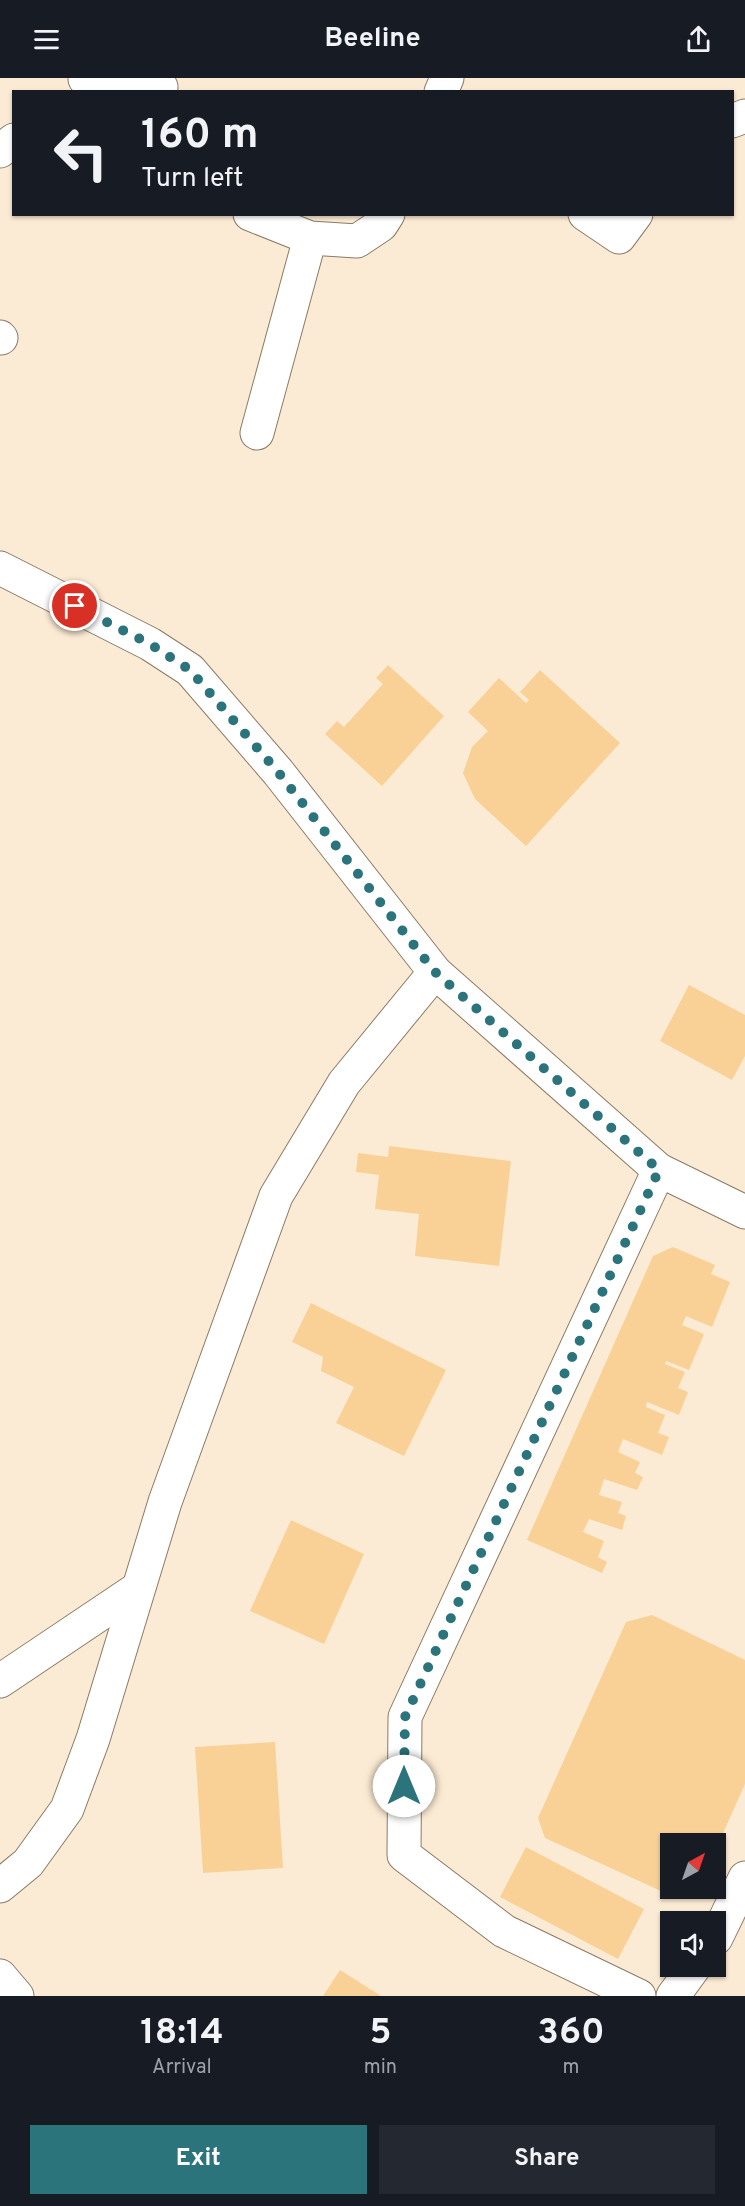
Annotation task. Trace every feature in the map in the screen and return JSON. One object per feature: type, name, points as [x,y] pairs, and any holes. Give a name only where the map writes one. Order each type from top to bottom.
[{"type":"street","points":[[80,83],[163,86]]},
{"type":"street","points":[[0,151],[12,142]]},
{"type":"street","points":[[255,216],[310,238],[357,241],[381,225],[387,216]]},
{"type":"street","points":[[588,216],[620,237],[635,216]]},
{"type":"street","points":[[257,433],[310,238]]},
{"type":"street","points":[[0,568],[150,644],[190,670],[278,772],[435,972],[659,1170],[745,1212]]},
{"type":"street","points":[[0,1886],[28,1863],[67,1809],[93,1739],[165,1502],[276,1196],[344,1083],[435,972]]},
{"type":"street","points":[[639,1996],[504,1931],[404,1855],[405,1717],[659,1170]]},
{"type":"street","points":[[0,1681],[137,1589]]},
{"type":"street","points":[[726,1917],[745,1878]]},
{"type":"street","points":[[0,1976],[17,1996]]},
{"type":"street","points":[[674,1996],[687,1977]]},
{"type":"building","points":[[388,665],[444,716],[382,786],[325,734],[337,721],[344,727],[383,684],[376,678]]},
{"type":"building","points":[[540,670],[620,743],[526,846],[475,799],[463,773],[472,747],[488,731],[468,712],[499,678],[526,703],[529,700],[520,692]]},
{"type":"building","points":[[689,985],[745,1015],[745,1056],[732,1080],[660,1041]]},
{"type":"building","points":[[389,1146],[511,1161],[499,1266],[415,1256],[419,1214],[375,1209],[379,1175],[356,1172],[358,1153],[388,1157]]},
{"type":"building","points":[[673,1247],[715,1265],[711,1274],[730,1282],[712,1327],[686,1316],[682,1325],[704,1334],[689,1370],[666,1361],[665,1364],[685,1372],[678,1388],[688,1392],[679,1415],[647,1402],[646,1407],[665,1415],[658,1433],[669,1437],[662,1455],[623,1439],[618,1452],[640,1462],[635,1473],[643,1477],[637,1490],[604,1479],[599,1495],[622,1502],[618,1513],[626,1516],[622,1530],[589,1519],[583,1532],[604,1541],[598,1557],[607,1562],[602,1573],[527,1540],[653,1256]]},
{"type":"building","points":[[311,1303],[446,1370],[404,1456],[336,1423],[354,1387],[321,1371],[323,1357],[292,1342]]},
{"type":"building","points":[[291,1520],[364,1554],[324,1644],[250,1611]]},
{"type":"building","points":[[652,1615],[745,1660],[745,1784],[723,1833],[660,1833],[660,1891],[545,1838],[538,1818],[626,1622]]},
{"type":"building","points":[[275,1742],[283,1868],[203,1873],[195,1747]]},
{"type":"building","points":[[526,1847],[644,1909],[618,1959],[500,1897]]},
{"type":"building","points":[[340,1970],[381,1996],[323,1996]]},
{"type":"route","points":[[75,606],[150,644],[190,670],[278,772],[435,972],[659,1170],[405,1717],[404,1786]]}]
